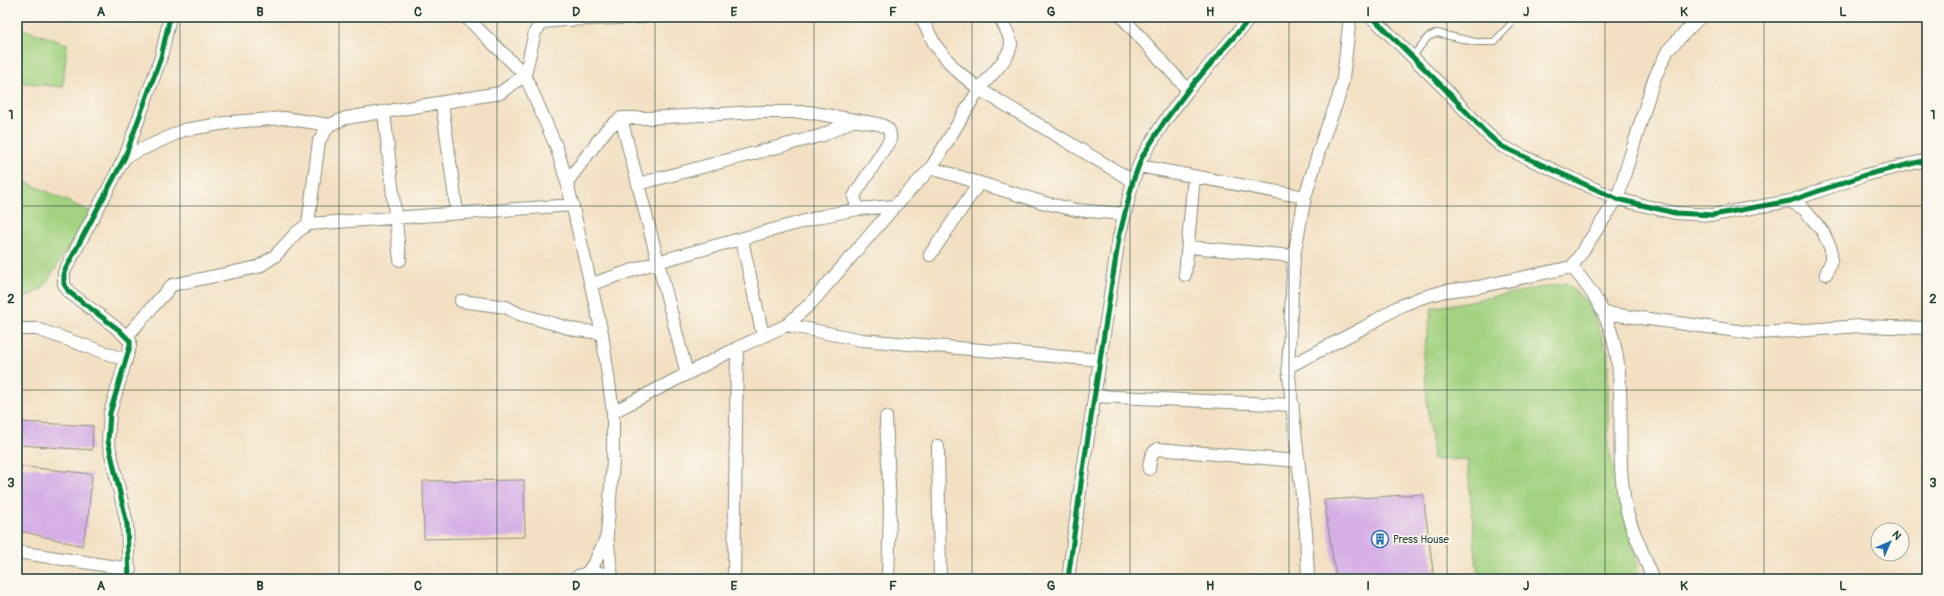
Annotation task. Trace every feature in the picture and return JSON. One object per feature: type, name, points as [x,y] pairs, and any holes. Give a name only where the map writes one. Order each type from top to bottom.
[{"type":"main road","points":[[581,578],[593,575],[611,579]]},
{"type":"street","points":[[17,552],[130,574],[127,524],[108,441],[110,413],[130,346],[130,341],[68,292],[64,284],[64,272],[125,157],[161,57],[170,17]]},
{"type":"street","points":[[466,17],[525,75],[556,146],[573,205],[602,333],[613,412],[613,461],[607,534],[611,579]]},
{"type":"street","points":[[125,157],[184,130],[218,124],[284,118],[329,125],[346,118],[500,93],[525,75],[535,32],[543,22],[564,18],[641,17]]},
{"type":"street","points":[[921,17],[935,45],[955,69],[979,89],[1133,181]]},
{"type":"street","points":[[613,412],[737,348],[786,325],[812,302],[895,206],[931,168],[979,89],[998,67],[1011,46],[1000,17]]},
{"type":"street","points":[[1122,17],[1188,90]]},
{"type":"street","points":[[1068,579],[1119,237],[1133,181],[1142,157],[1164,122],[1188,90],[1251,17]]},
{"type":"street","points":[[1308,579],[1306,532],[1297,461],[1293,405],[1288,367],[1294,256],[1305,197],[1343,79],[1350,17]]},
{"type":"street","points":[[1370,17],[1446,89],[1485,132],[1501,146],[1617,199],[1675,213],[1713,215],[1790,201],[1865,174],[1927,160]]},
{"type":"street","points":[[1288,367],[1365,327],[1398,307],[1420,298],[1445,291],[1478,287],[1572,267],[1617,199],[1654,79],[1668,50],[1700,17]]},
{"type":"street","points":[[442,103],[457,213]]},
{"type":"street","points":[[384,112],[397,218],[400,260]]},
{"type":"street","points":[[567,182],[607,129],[621,118],[756,112],[808,112],[887,127],[891,132],[890,140],[854,197],[858,209]]},
{"type":"street","points":[[621,118],[687,374]]},
{"type":"street","points":[[638,184],[823,135],[854,120]]},
{"type":"street","points":[[308,224],[319,141],[329,125]]},
{"type":"street","points":[[1139,166],[1305,197]]},
{"type":"street","points":[[931,168],[1045,203],[1076,210],[1125,214]]},
{"type":"street","points":[[1185,275],[1194,177]]},
{"type":"street","points":[[930,255],[979,183]]},
{"type":"street","points":[[1790,201],[1804,209],[1823,232],[1831,249],[1831,261],[1826,274]]},
{"type":"street","points":[[126,337],[172,285],[258,267],[275,256],[296,233],[308,224],[573,205]]},
{"type":"street","points":[[592,284],[657,262],[742,240],[822,216],[858,209],[895,206]]},
{"type":"street","points":[[742,240],[763,336]]},
{"type":"street","points":[[1188,247],[1294,256]]},
{"type":"street","points":[[1572,267],[1590,289],[1604,313],[1613,342],[1619,373],[1620,462],[1626,508],[1652,579]]},
{"type":"street","points":[[461,301],[506,307],[519,314],[576,330],[602,333]]},
{"type":"street","points":[[1604,313],[1752,333],[1859,326],[1927,328]]},
{"type":"street","points":[[786,325],[862,340],[1101,360]]},
{"type":"street","points":[[17,329],[37,329],[126,360]]},
{"type":"street","points":[[734,579],[737,348]]},
{"type":"street","points":[[1095,396],[1293,405]]},
{"type":"street","points":[[886,417],[890,509],[888,579]]},
{"type":"street","points":[[938,446],[940,579]]},
{"type":"street","points":[[1149,469],[1153,451],[1158,449],[1297,461]]},
{"type":"street","points":[[581,578],[595,562],[607,534]]},
{"type":"lane","points":[[1412,57],[1428,37],[1437,33],[1475,42],[1494,42],[1511,24]]},
{"type":"green space","points":[[17,27],[67,44],[63,87],[17,82]]},
{"type":"green space","points":[[17,178],[91,212],[43,288],[17,302]]},
{"type":"green space","points":[[1566,283],[1589,304],[1608,353],[1608,446],[1641,579],[1478,579],[1467,459],[1433,460],[1423,356],[1432,308]]},
{"type":"building","points":[[20,422],[93,426],[92,450],[19,445]]},
{"type":"building","points":[[17,466],[92,474],[88,520],[82,546],[17,530]]},
{"type":"building","points":[[524,480],[525,537],[424,539],[423,481]]},
{"type":"building","name":"Press House","points":[[1423,494],[1434,579],[1336,579],[1324,500]]},
{"type":"cycle path","points":[[129,579],[127,524],[108,441],[110,413],[130,346],[130,341],[119,330],[69,292],[64,284],[64,272],[125,157],[161,57],[170,17]]},
{"type":"cycle path","points":[[1068,579],[1082,476],[1119,237],[1133,181],[1142,157],[1164,122],[1188,90],[1251,17]]},
{"type":"cycle path","points":[[1370,17],[1376,21],[1445,89],[1485,132],[1501,146],[1617,199],[1675,213],[1713,215],[1790,201],[1865,175],[1927,160]]},
{"type":"place","name":"Press House","points":[[1380,539]]}]
